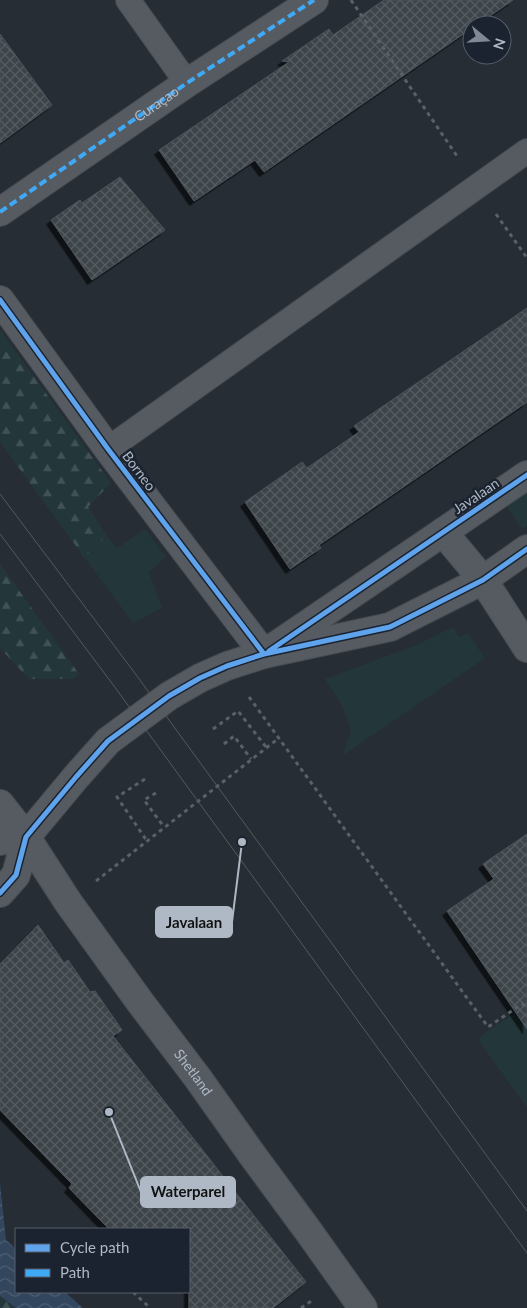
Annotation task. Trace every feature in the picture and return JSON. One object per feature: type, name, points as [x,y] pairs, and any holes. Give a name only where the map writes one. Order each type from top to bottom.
[{"type":"street","name":"Curaçao","points":[[0,212],[187,83],[314,0]]},
{"type":"street","name":"Borneo","points":[[0,300],[108,449],[264,654]]},
{"type":"street","name":"Javalaan","points":[[264,654],[527,475]]},
{"type":"street","points":[[443,532],[483,580],[527,648]]},
{"type":"street","name":"Javalaan","points":[[0,893],[16,874],[13,839],[108,741],[169,696],[200,678],[227,666],[264,654],[390,628],[483,580],[527,549]]},
{"type":"street","name":"Shetland","points":[[0,804],[13,839],[68,902],[140,1002],[198,1076],[252,1156],[363,1308]]},
{"type":"lane","points":[[128,0],[187,83]]},
{"type":"lane","points":[[108,449],[527,151]]},
{"type":"path","points":[[351,0],[527,258]]},
{"type":"path","points":[[227,666],[488,1027],[522,1004],[527,1009]]},
{"type":"path","points":[[213,729],[238,711],[266,747]]},
{"type":"path","points":[[224,744],[234,736],[251,759]]},
{"type":"path","points":[[68,902],[279,738]]},
{"type":"path","points":[[145,779],[117,797],[147,841]]},
{"type":"path","points":[[156,793],[144,800],[164,827]]},
{"type":"path","points":[[134,1293],[150,1308]]},
{"type":"green space","points":[[0,330],[111,483],[88,507],[107,536],[84,557],[0,442]]},
{"type":"green space","points":[[527,489],[527,526],[522,529],[505,504]]},
{"type":"green space","points":[[145,529],[166,557],[149,572],[162,608],[133,623],[84,557],[107,536],[117,548]]},
{"type":"green space","points":[[0,564],[79,674],[73,679],[29,679],[0,648]]},
{"type":"green space","points":[[453,627],[459,637],[468,633],[485,658],[342,756],[351,731],[342,705],[325,679],[419,644]]},
{"type":"green space","points":[[518,1011],[527,1022],[527,1107],[478,1040],[483,1034]]},
{"type":"green space","points":[[0,1296],[16,1308],[0,1308]]},
{"type":"water","points":[[0,1183],[6,1240],[15,1248],[15,1293],[66,1293],[83,1308],[16,1308],[0,1296]]},
{"type":"building","points":[[384,0],[513,0],[491,15],[462,15],[462,35],[264,172],[255,160],[194,201],[159,150],[289,62],[282,61],[329,29],[333,35]]},
{"type":"building","points":[[0,34],[52,105],[0,143]]},
{"type":"building","points":[[120,177],[165,230],[92,280],[51,220],[80,200],[82,203]]},
{"type":"building","points":[[527,308],[527,402],[319,545],[321,548],[290,569],[245,502],[302,462],[307,468],[359,432],[354,426]]},
{"type":"building","points":[[527,834],[527,1029],[447,911],[494,879],[483,864]]},
{"type":"building","points":[[38,925],[64,963],[68,960],[90,992],[95,991],[122,1030],[113,1036],[306,1282],[273,1308],[189,1308],[190,1228],[108,1228],[69,1188],[72,1184],[0,1110],[0,964]]},
{"type":"tram line","points":[[0,494],[134,672],[527,1211]]},
{"type":"tram line","points":[[0,534],[114,686],[527,1253]]},
{"type":"marked path","points":[[0,212],[187,83],[314,0]]},
{"type":"cycle path","points":[[0,300],[108,449],[264,654]]},
{"type":"cycle path","points":[[269,651],[527,475]]},
{"type":"cycle path","points":[[0,893],[16,875],[26,837],[76,777],[108,741],[169,696],[200,678],[227,666],[264,654],[390,627],[483,580],[527,549]]},
{"type":"place","name":"Javalaan","points":[[242,842]]},
{"type":"place","name":"Waterparel","points":[[109,1112]]}]
